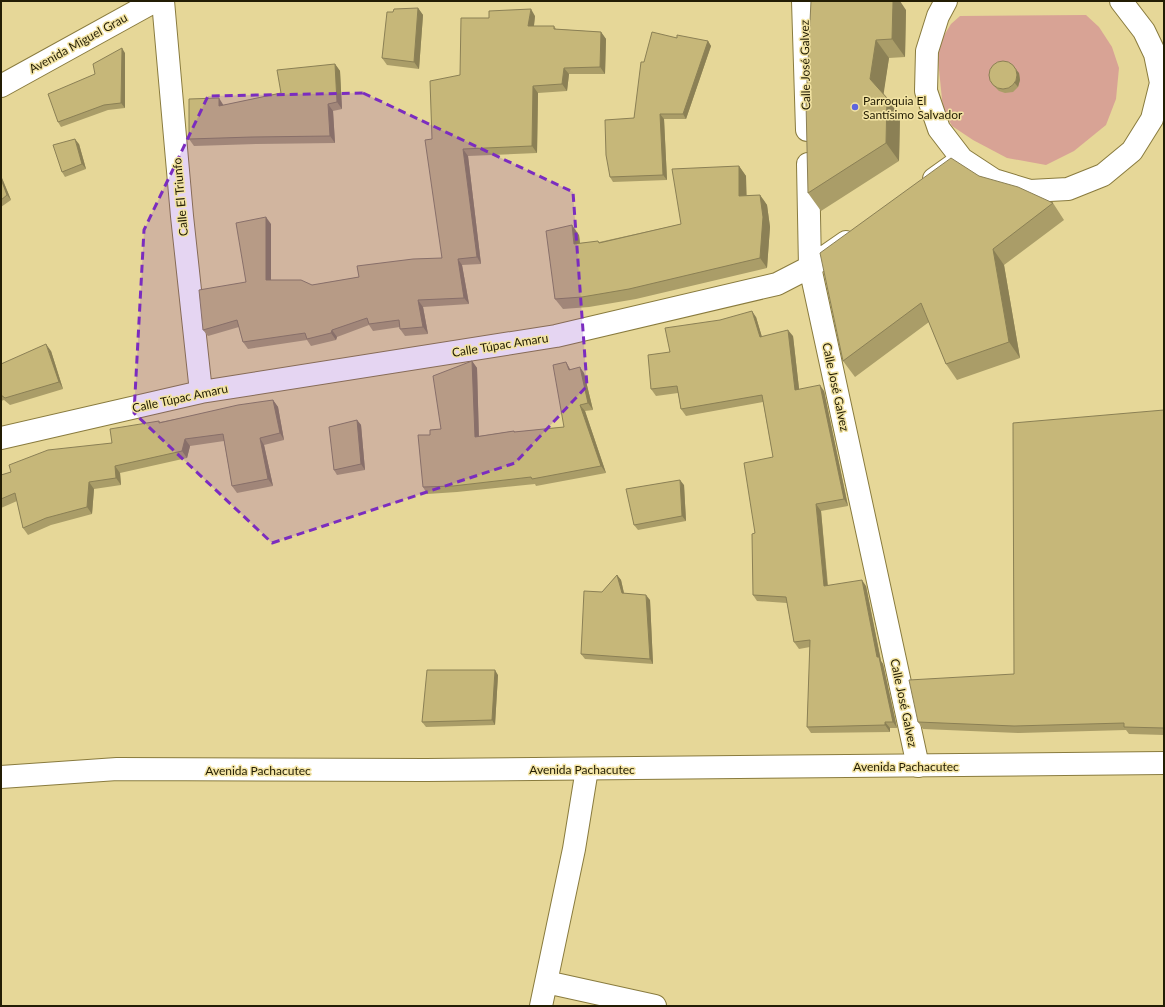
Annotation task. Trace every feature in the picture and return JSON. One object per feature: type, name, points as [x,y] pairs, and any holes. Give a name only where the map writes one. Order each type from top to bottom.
[{"type":"street","name":"Avenida Miguel Grau","points":[[1,86],[155,1]]},
{"type":"street","name":"Calle El Triunfo","points":[[162,1],[182,216],[201,392]]},
{"type":"street","name":"Calle José Galvez","points":[[803,1],[810,268],[918,766]]},
{"type":"street","points":[[946,1],[938,16],[927,51],[926,91],[939,129],[962,159],[994,180],[1030,191],[1068,189],[1103,175],[1132,151],[1158,119],[1161,83],[1155,54],[1144,31],[1121,1]]},
{"type":"street","points":[[918,190],[962,159]]},
{"type":"street","name":"Calle Túpac Amaru","points":[[1,438],[201,392],[556,336],[777,284],[810,268],[861,231]]},
{"type":"street","name":"Avenida Pachacutec","points":[[1,778],[118,769],[587,769],[1164,763]]},
{"type":"street","points":[[541,1006],[574,849],[587,769]]},
{"type":"street","points":[[546,982],[655,1006]]},
{"type":"highlighted area","points":[[363,93],[573,192],[587,386],[515,463],[272,543],[134,413],[144,230],[208,96]]},
{"type":"shaded area","points":[[1086,15],[1099,27],[1112,47],[1119,68],[1116,99],[1106,125],[1074,151],[1046,165],[1007,158],[973,140],[952,126],[943,109],[938,60],[940,42],[951,24],[960,16]]},
{"type":"building","name":"Parroquia El Santísimo Salvador","points":[[811,1],[893,1],[892,39],[876,40],[870,79],[887,98],[886,143],[808,193],[806,102]]},
{"type":"building","points":[[418,8],[414,62],[382,58],[387,12],[393,12],[394,9]]},
{"type":"building","points":[[531,9],[528,26],[554,26],[554,29],[601,32],[600,67],[564,68],[562,84],[533,86],[532,146],[463,149],[477,257],[458,259],[464,298],[418,300],[423,327],[400,329],[399,320],[369,324],[367,318],[332,330],[331,333],[307,339],[305,333],[243,342],[237,320],[203,330],[199,290],[246,282],[236,223],[266,217],[266,280],[301,280],[312,285],[359,277],[357,266],[413,259],[442,258],[425,140],[432,139],[430,81],[460,75],[461,18],[489,18],[489,11]]},
{"type":"building","points":[[652,32],[677,38],[677,35],[708,41],[683,114],[660,114],[663,175],[610,177],[606,155],[605,120],[634,118],[641,62],[644,62]]},
{"type":"building","points":[[122,48],[121,103],[104,105],[58,122],[48,94],[95,74],[93,64]]},
{"type":"building","points":[[1003,61],[1013,65],[1017,75],[1013,85],[1003,89],[993,85],[989,75],[993,65]]},
{"type":"building","points":[[335,64],[337,102],[328,104],[330,136],[189,139],[189,99],[219,98],[219,106],[281,93],[277,70]]},
{"type":"building","points":[[75,139],[82,164],[62,172],[53,145]]},
{"type":"building","points":[[951,158],[979,176],[1018,187],[1053,203],[993,249],[1009,342],[946,364],[921,303],[843,361],[820,253]]},
{"type":"building","points":[[739,166],[739,196],[760,195],[763,217],[760,258],[629,289],[582,297],[555,299],[546,231],[572,225],[574,244],[598,241],[599,243],[681,224],[672,169]]},
{"type":"building","points":[[1,179],[7,195],[1,200]]},
{"type":"building","points":[[752,311],[760,337],[788,330],[795,390],[820,385],[844,499],[816,504],[824,586],[862,580],[877,657],[879,657],[893,722],[885,722],[885,725],[807,727],[810,640],[794,642],[786,597],[753,595],[752,534],[755,533],[744,463],[773,457],[762,395],[681,409],[677,386],[651,389],[648,355],[670,352],[665,328],[720,320]]},
{"type":"building","points":[[46,344],[59,382],[5,398],[1,395],[1,364]]},
{"type":"building","points":[[472,361],[475,437],[514,431],[564,427],[553,365],[566,362],[569,370],[580,367],[588,403],[580,405],[601,466],[532,479],[531,477],[453,486],[423,487],[418,435],[430,435],[430,430],[441,429],[433,376]]},
{"type":"building","points":[[273,400],[280,433],[260,438],[268,479],[232,486],[223,434],[185,439],[182,451],[115,466],[116,478],[89,482],[87,507],[46,518],[23,528],[15,493],[1,499],[1,475],[11,472],[9,465],[48,450],[112,443],[110,429],[159,421],[159,423],[238,405]]},
{"type":"building","points":[[1164,410],[1164,728],[1124,727],[1124,723],[1014,726],[918,722],[909,680],[1014,674],[1013,423]]},
{"type":"building","points":[[357,420],[361,464],[334,470],[329,427]]},
{"type":"building","points":[[680,480],[682,516],[634,525],[626,489]]},
{"type":"building","points":[[617,575],[622,593],[646,595],[650,659],[581,654],[584,591],[602,592]]},
{"type":"building","points":[[427,670],[495,670],[492,720],[422,722]]},
{"type":"place","name":"Parroquia El Santísimo Salvador","points":[[855,107]]}]
